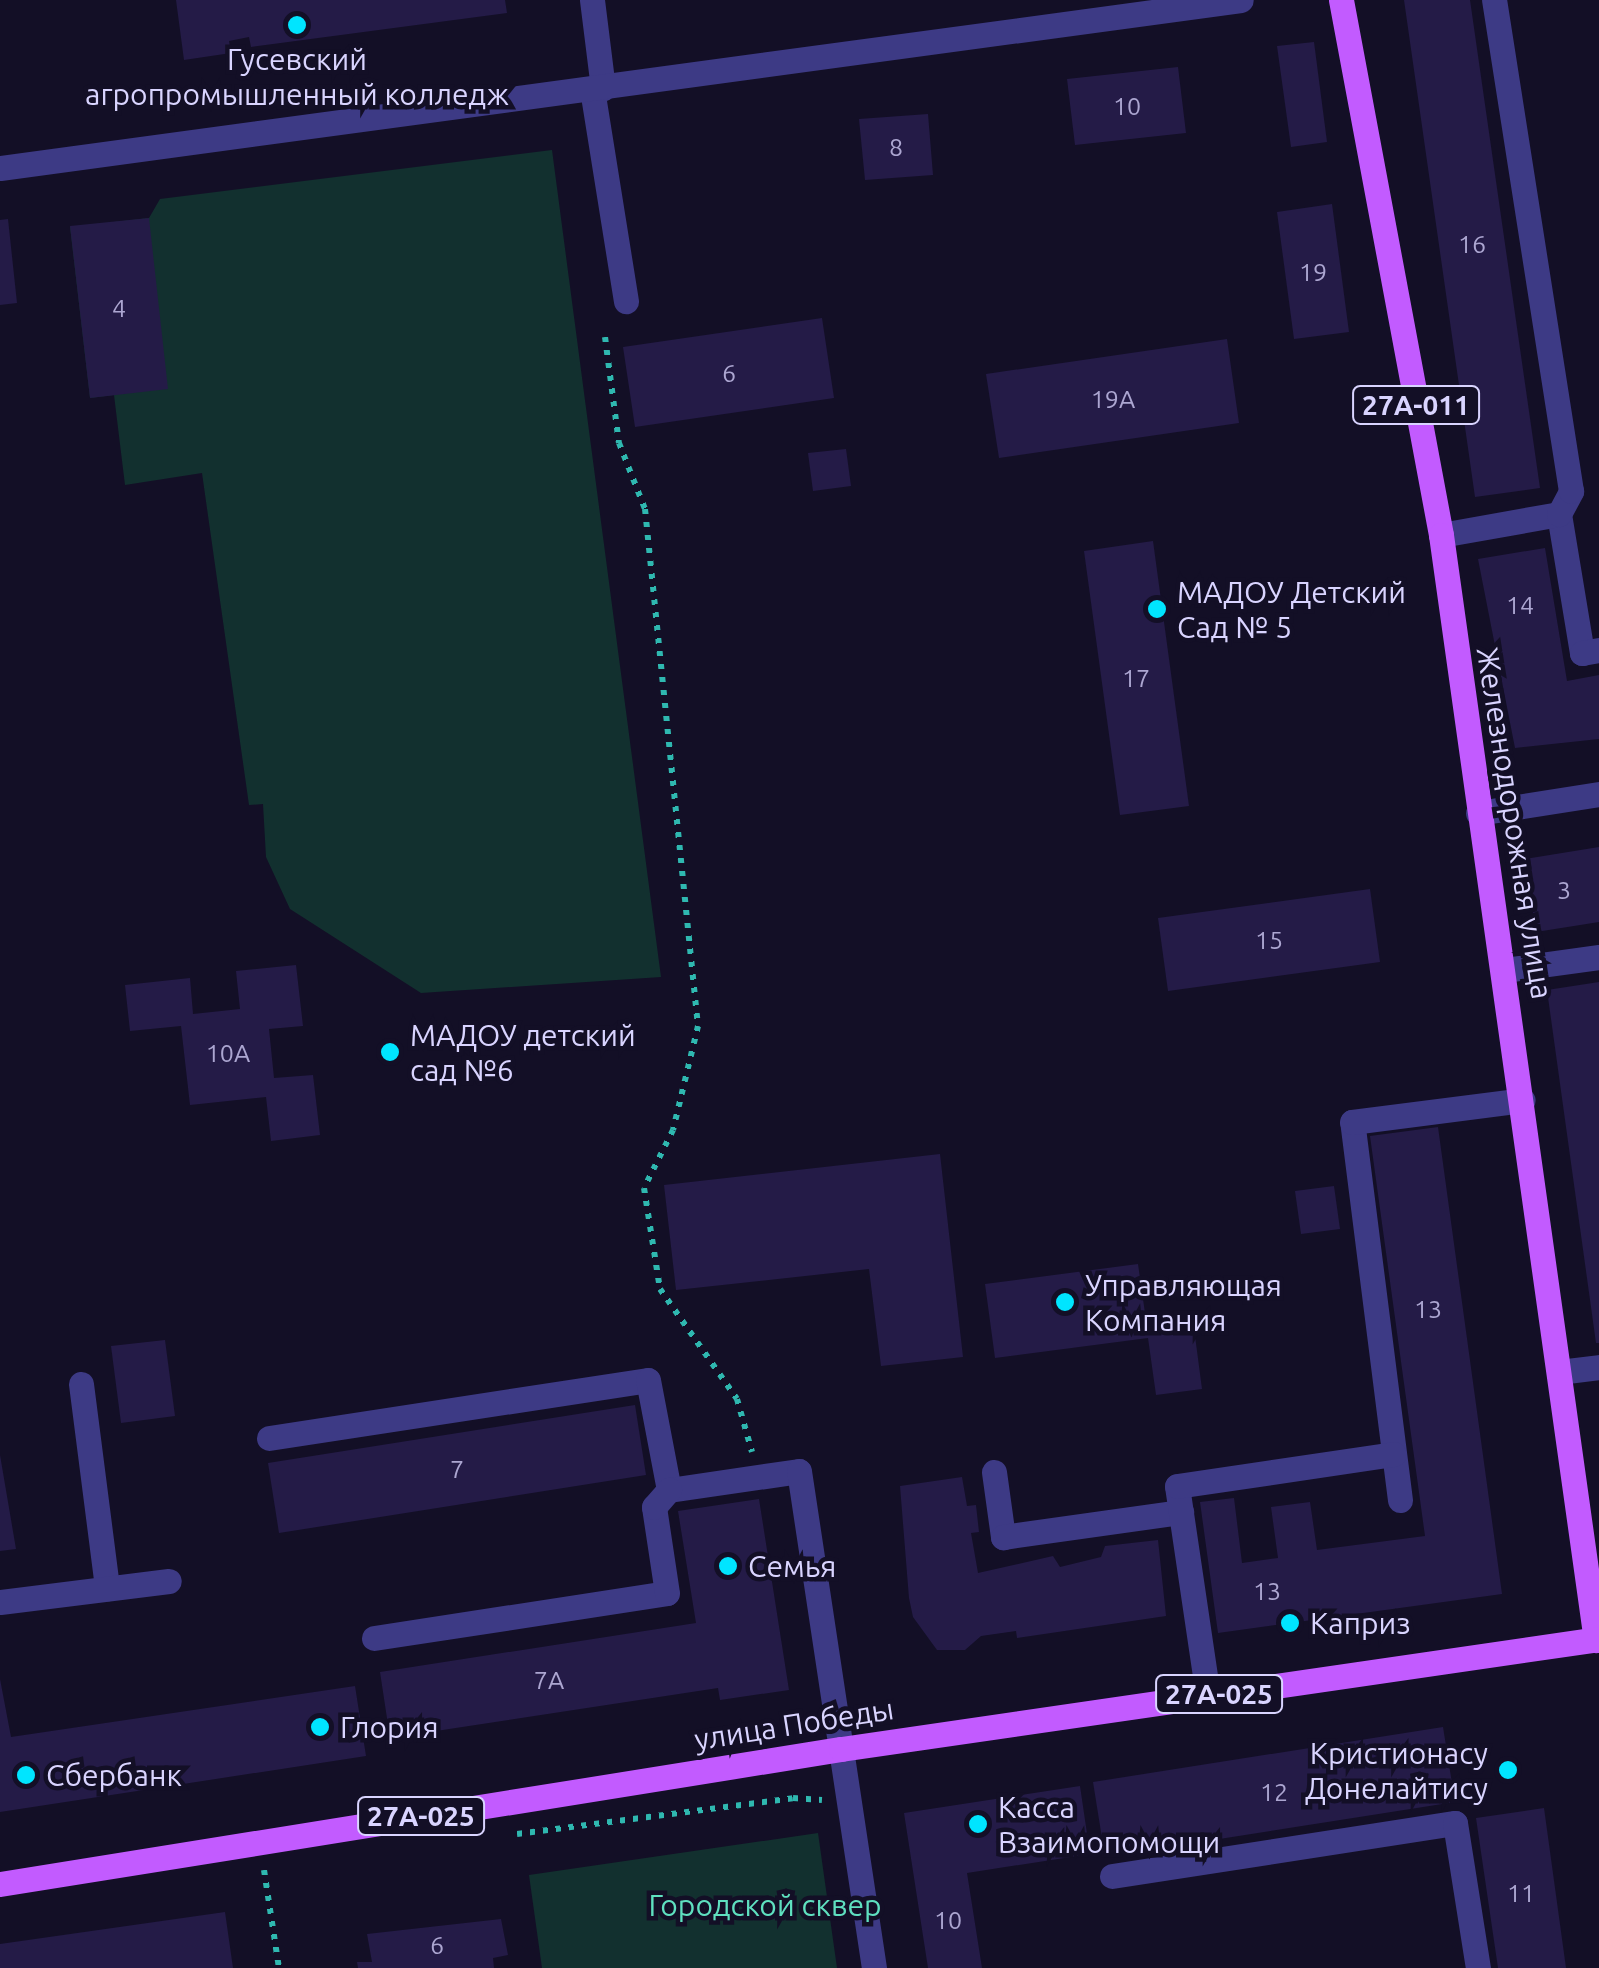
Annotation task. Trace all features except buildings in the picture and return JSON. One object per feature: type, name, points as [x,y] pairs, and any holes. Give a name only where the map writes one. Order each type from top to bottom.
[{"type":"main road","name":"Железнодорожная улица","points":[[1341,0],[1441,535],[1598,1647]]},
{"type":"main road","name":"улица Победы","points":[[0,1884],[841,1749],[1208,1696],[1598,1647]]},
{"type":"street","points":[[592,0],[598,88],[626,301]]},
{"type":"street","points":[[0,168],[1241,0]]},
{"type":"street","points":[[1494,0],[1571,491],[1559,514],[1582,653],[1599,650]]},
{"type":"street","points":[[1441,535],[1559,514]]},
{"type":"street","points":[[1478,812],[1599,794]]},
{"type":"street","points":[[1505,970],[1599,957]]},
{"type":"street","points":[[1400,1500],[1352,1122],[1523,1100]]},
{"type":"street","points":[[1560,1372],[1599,1367]]},
{"type":"street","points":[[269,1438],[648,1380],[669,1490]]},
{"type":"street","points":[[81,1384],[107,1588]]},
{"type":"street","points":[[1208,1696],[1177,1486],[1394,1454]]},
{"type":"street","points":[[374,1638],[668,1593],[654,1507],[669,1490],[799,1471],[874,1968]]},
{"type":"street","points":[[994,1472],[1003,1537],[1181,1512]]},
{"type":"street","points":[[0,1602],[169,1581]]},
{"type":"street","points":[[1112,1876],[1455,1823],[1478,1968]]},
{"type":"path","points":[[605,337],[619,443],[646,509],[698,1026],[674,1130],[644,1188],[660,1289],[737,1399],[760,1477]]},
{"type":"path","points":[[264,1867],[279,1968]]},
{"type":"green space","points":[[552,150],[661,977],[421,993],[290,909],[266,857],[263,804],[249,805],[202,473],[125,485],[114,395],[90,398],[70,227],[149,218],[160,199]]},
{"type":"green space","name":"Городской сквер","points":[[818,1833],[837,1968],[542,1968],[529,1875]]},
{"type":"place","name":"Гусевский агропромышленный колледж","points":[[297,25]]},
{"type":"place","name":"МАДОУ Детский Сад № 5","points":[[1157,609]]},
{"type":"place","name":"МАДОУ детский сад №6","points":[[390,1052]]},
{"type":"place","name":"Управляющая Компания","points":[[1065,1302]]},
{"type":"place","name":"Семья","points":[[728,1566]]},
{"type":"place","name":"Каприз","points":[[1290,1623]]},
{"type":"place","name":"Глория","points":[[320,1727]]},
{"type":"place","name":"Кристионасу Донелайтису","points":[[1508,1770]]},
{"type":"place","name":"Сбербанк","points":[[26,1775]]},
{"type":"place","name":"Касса Взаимопомощи","points":[[978,1824]]}]
